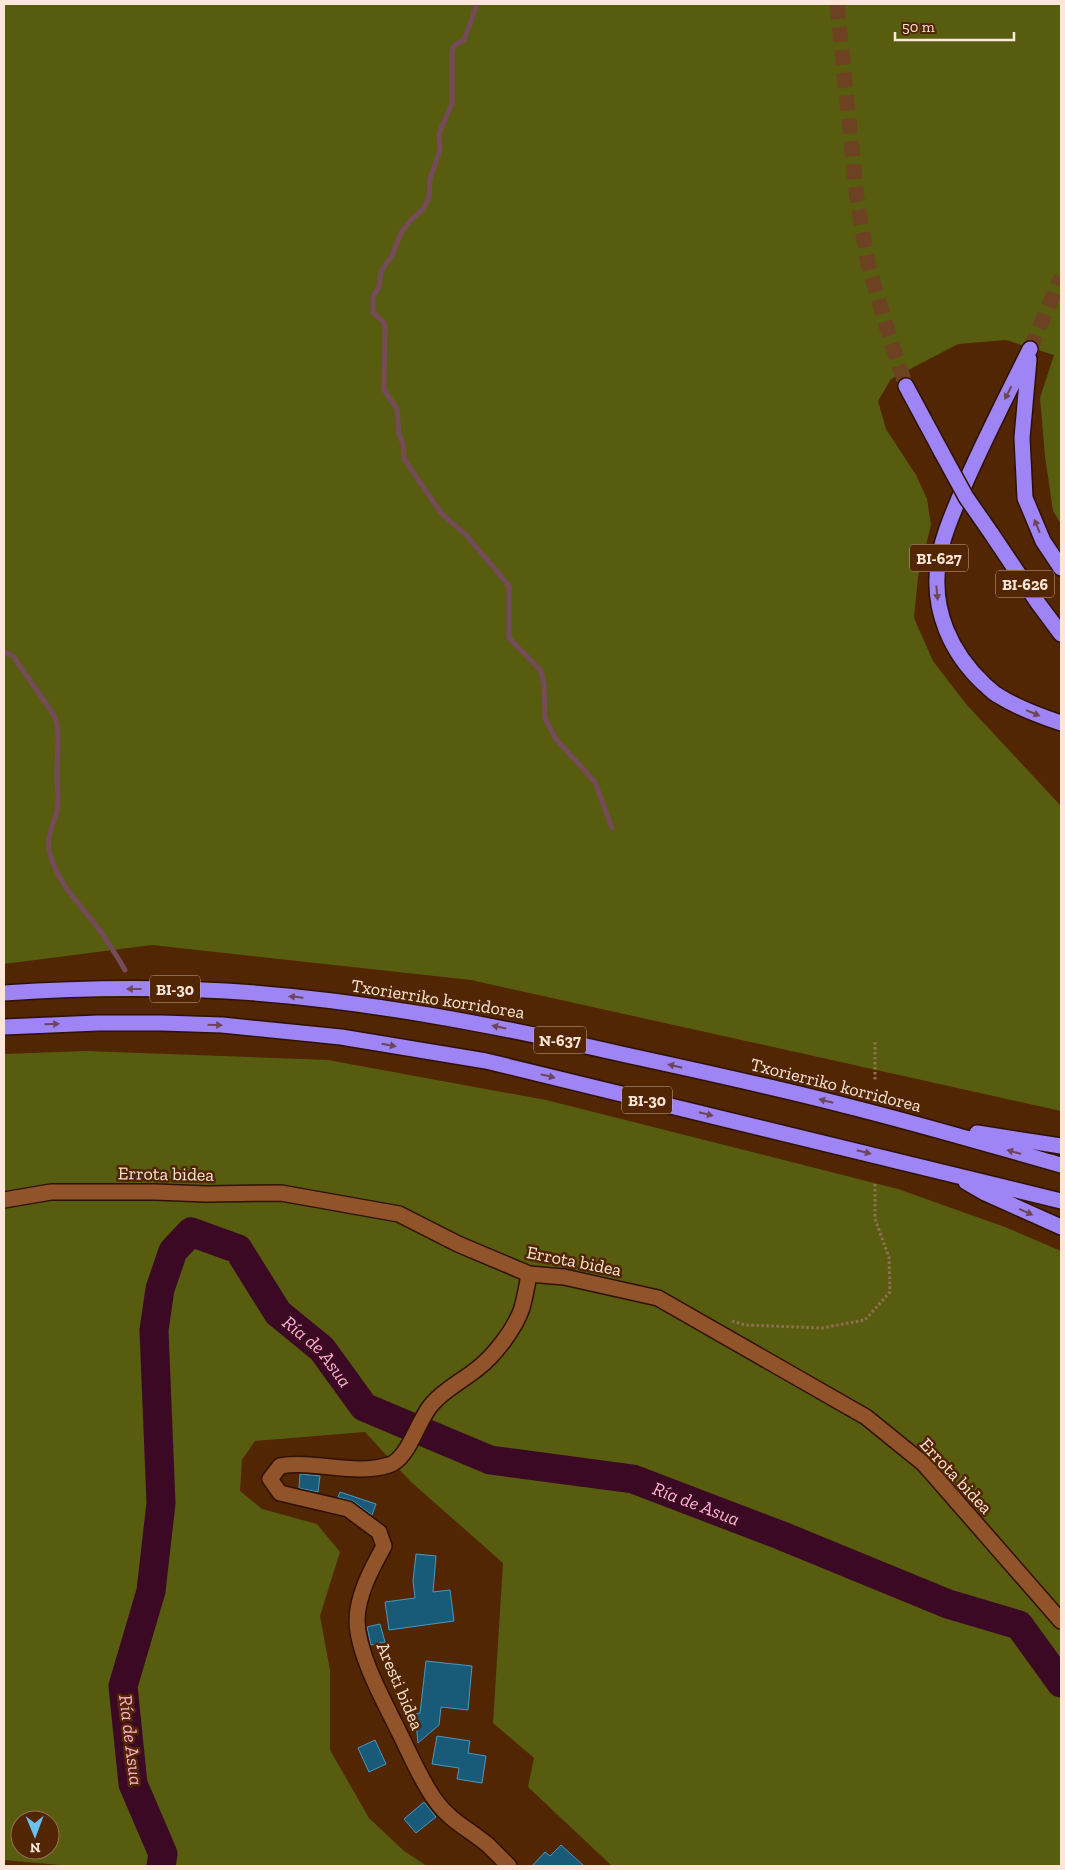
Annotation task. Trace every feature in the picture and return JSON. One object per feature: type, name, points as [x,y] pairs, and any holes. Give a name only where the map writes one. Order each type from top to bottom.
[{"type":"highway","name":"BI-627","points":[[1061,568],[1043,541],[1025,498],[1022,438],[1030,349],[989,430],[951,517],[938,564],[936,585],[938,606],[950,642],[971,671],[998,696],[1061,724]]},
{"type":"highway","name":"BI-626","points":[[906,386],[966,497],[1061,634]]},
{"type":"highway","name":"Txorierriko korridorea","points":[[4,993],[98,989],[224,991],[345,1002],[462,1020],[530,1033],[774,1088],[924,1126],[1061,1165]]},
{"type":"highway","name":"BI-30","points":[[4,1027],[98,1023],[162,1023],[222,1025],[341,1036],[486,1061],[1061,1200]]},
{"type":"highway","points":[[924,1126],[1061,1146]]},
{"type":"highway","points":[[952,1174],[985,1194],[1061,1227]]},
{"type":"street","name":"Errota bidea","points":[[4,1200],[52,1192],[281,1193],[399,1214],[458,1244],[529,1274],[564,1276],[658,1298],[866,1417],[924,1464],[1061,1621]]},
{"type":"street","name":"Aresti bidea","points":[[510,1866],[488,1845],[454,1821],[436,1802],[384,1702],[362,1650],[358,1621],[361,1599],[374,1564],[384,1546],[379,1532],[348,1509],[280,1493],[270,1479],[280,1466],[296,1464],[366,1470],[391,1465],[406,1451],[432,1404],[450,1388],[479,1368],[505,1340],[521,1310],[529,1274]]},
{"type":"path","points":[[875,1042],[875,1081]]},
{"type":"path","points":[[728,1320],[745,1325],[822,1328],[865,1320],[890,1292],[889,1257],[875,1218],[875,1182]]},
{"type":"shaded area","points":[[4,4],[1061,4],[1061,524],[1053,511],[1045,456],[1040,398],[1054,355],[1006,340],[958,344],[891,379],[878,401],[886,429],[916,475],[927,499],[931,525],[918,577],[914,618],[933,661],[966,704],[1061,806],[1061,1111],[471,980],[152,945],[4,964]]},
{"type":"shaded area","points":[[86,1051],[328,1060],[546,1100],[898,1189],[1005,1227],[1061,1251],[1061,1866],[612,1866],[528,1787],[534,1758],[493,1723],[503,1563],[410,1481],[365,1432],[255,1441],[242,1460],[240,1491],[262,1509],[317,1524],[340,1552],[320,1616],[330,1670],[330,1750],[369,1818],[404,1851],[427,1866],[71,1866],[4,1860],[4,1054]]},
{"type":"building","points":[[300,1474],[320,1476],[318,1492],[299,1488]]},
{"type":"building","points":[[340,1492],[376,1504],[372,1515],[353,1501],[338,1497]]},
{"type":"building","points":[[416,1554],[436,1556],[433,1592],[450,1590],[454,1621],[389,1630],[385,1602],[415,1598],[413,1581]]},
{"type":"building","points":[[380,1624],[385,1642],[371,1645],[367,1627]]},
{"type":"building","points":[[426,1661],[472,1666],[468,1710],[441,1707],[439,1725],[418,1743],[415,1714],[420,1713]]},
{"type":"building","points":[[437,1736],[470,1741],[468,1753],[486,1756],[482,1783],[457,1779],[459,1768],[432,1764]]},
{"type":"building","points":[[375,1740],[386,1764],[369,1772],[358,1748]]},
{"type":"building","points":[[424,1802],[436,1817],[416,1833],[404,1819]]},
{"type":"building","points":[[561,1845],[584,1866],[532,1866],[545,1852],[550,1856]]},
{"type":"waterway","points":[[477,4],[464,40],[455,45],[452,50],[452,104],[439,133],[440,150],[430,179],[429,198],[422,210],[401,233],[392,256],[381,271],[379,287],[373,296],[373,312],[384,323],[385,327],[384,390],[397,409],[399,435],[403,444],[404,459],[441,513],[467,536],[509,586],[509,638],[541,671],[544,685],[545,718],[556,739],[595,782],[612,828]]},
{"type":"waterway","points":[[4,652],[13,656],[54,715],[58,731],[58,802],[49,842],[50,854],[54,865],[70,893],[102,933],[125,970]]},
{"type":"waterway","name":"Ría de Asua","points":[[161,1866],[163,1854],[133,1784],[123,1686],[151,1591],[161,1503],[154,1330],[160,1289],[173,1251],[191,1232],[238,1249],[278,1313],[322,1349],[364,1407],[490,1460],[633,1479],[780,1535],[948,1604],[1019,1625],[1061,1683]]},
{"type":"tunnel","points":[[837,4],[857,199],[868,264],[906,386]]},
{"type":"tunnel","points":[[1030,349],[1061,277]]}]
